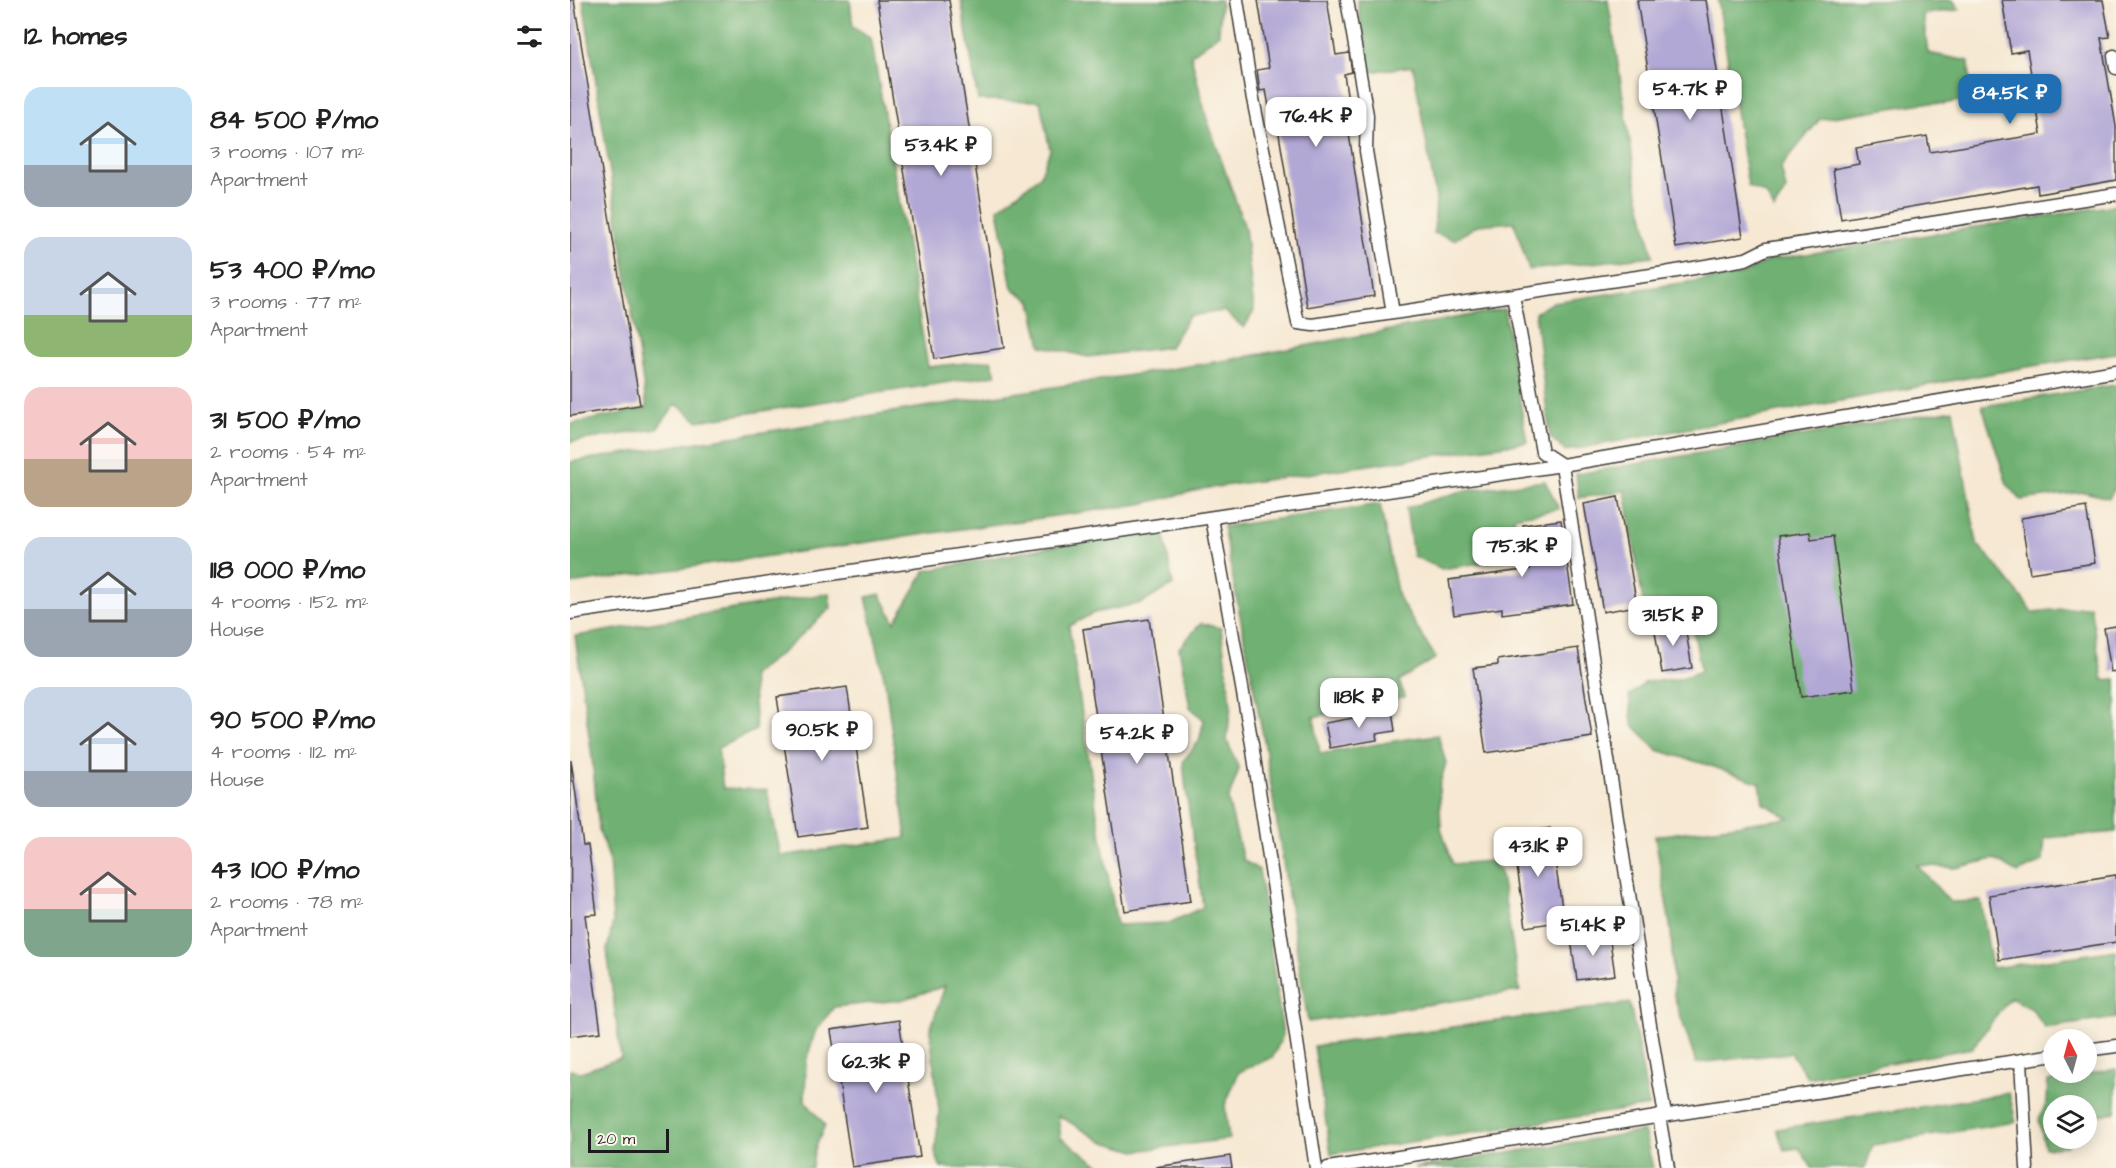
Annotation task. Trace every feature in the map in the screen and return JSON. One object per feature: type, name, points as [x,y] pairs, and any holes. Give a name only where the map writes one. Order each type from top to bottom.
[{"type":"lane","points":[[1237,0],[1251,89],[1298,323],[1313,326],[1513,294],[1665,273],[1746,259],[1766,249],[2116,194]]},
{"type":"lane","points":[[1347,0],[1367,115],[1366,151],[1393,313]]},
{"type":"lane","points":[[1513,294],[1542,452],[1562,465],[1622,841],[1668,1168]]},
{"type":"lane","points":[[570,613],[1562,465],[2116,371]]},
{"type":"lane","points":[[1212,518],[1252,744],[1316,1168]]},
{"type":"lane","points":[[2097,1049],[2116,1046]]},
{"type":"lane","points":[[1328,1168],[2043,1057]]},
{"type":"lane","points":[[2021,1060],[2027,1168]]},
{"type":"green space","points":[[583,0],[850,0],[853,26],[871,38],[928,367],[991,360],[996,375],[698,421],[676,404],[657,429],[570,442],[570,424],[647,408]]},
{"type":"green space","points":[[961,0],[1221,0],[1219,34],[1191,55],[1206,116],[1245,228],[1254,311],[1244,328],[1224,311],[1189,316],[1170,347],[1088,357],[1041,346],[1031,301],[1012,288],[998,209],[1040,176],[1050,150],[1040,101],[978,100]]},
{"type":"green space","points":[[1357,0],[1608,0],[1638,193],[1653,256],[1529,270],[1514,222],[1478,225],[1454,240],[1434,233],[1436,198],[1413,66],[1370,72]]},
{"type":"green space","points":[[1718,0],[1953,0],[1960,10],[1923,14],[1928,53],[1969,61],[1971,99],[1944,104],[1923,103],[1820,119],[1781,167],[1786,190],[1774,209],[1766,194],[1748,186]]},
{"type":"green space","points":[[2116,205],[2116,353],[2027,367],[1565,451],[1550,437],[1535,313],[1553,302],[1743,274],[1769,260]]},
{"type":"green space","points":[[1504,309],[1527,442],[1203,489],[1141,504],[570,584],[570,462],[1234,359]]},
{"type":"green space","points":[[2116,385],[2116,487],[2109,498],[2084,492],[2021,500],[2007,484],[1982,406]]},
{"type":"green space","points":[[1953,410],[1977,544],[2033,612],[2090,606],[2103,680],[2116,679],[2116,832],[2045,838],[2043,861],[2018,873],[1994,859],[1956,868],[1917,865],[1950,902],[1981,901],[1992,968],[2116,950],[2116,1018],[2045,1028],[2032,1009],[2010,998],[1972,1048],[1808,1078],[1791,1053],[1696,1063],[1674,996],[1671,931],[1655,836],[1789,818],[1763,803],[1760,783],[1657,750],[1632,724],[1629,696],[1646,682],[1678,679],[1701,671],[1690,612],[1646,620],[1625,491],[1579,498],[1576,474]]},
{"type":"green space","points":[[1545,481],[1559,509],[1514,517],[1518,557],[1442,569],[1413,556],[1406,508],[1462,491]]},
{"type":"green space","points":[[1380,504],[1398,597],[1436,658],[1399,681],[1405,697],[1314,717],[1320,754],[1438,735],[1446,763],[1439,787],[1441,828],[1453,864],[1489,861],[1500,870],[1520,991],[1308,1022],[1264,741],[1223,527]]},
{"type":"green space","points":[[1162,525],[1173,585],[1142,603],[1094,613],[1069,626],[1097,814],[1117,925],[1169,923],[1203,907],[1183,761],[1199,741],[1204,720],[1190,707],[1179,648],[1201,623],[1221,628],[1231,706],[1227,740],[1239,769],[1228,800],[1243,860],[1259,870],[1283,1035],[1273,1057],[1239,1072],[1225,1105],[1229,1139],[1136,1151],[1101,1141],[1058,1115],[1061,1138],[1104,1168],[941,1168],[935,1153],[939,1112],[930,1030],[945,986],[901,1000],[834,1007],[815,1032],[806,1062],[805,1101],[825,1125],[814,1152],[812,1168],[570,1168],[570,1070],[581,1072],[621,1058],[607,950],[613,922],[609,858],[599,830],[592,757],[575,636],[829,593],[831,608],[783,652],[752,675],[756,730],[718,748],[723,788],[767,790],[781,856],[906,838],[885,682],[866,597],[880,594],[895,622],[925,571]]},
{"type":"green space","points":[[1630,1003],[1649,1106],[1331,1154],[1314,1046]]},
{"type":"green space","points":[[2116,1069],[2116,1112],[2097,1115],[2097,1095],[2047,1095],[2048,1083],[2097,1083],[2097,1072]]},
{"type":"green space","points":[[2009,1093],[2016,1122],[1873,1145],[1865,1168],[1812,1168],[1799,1148],[1784,1150],[1777,1129]]},
{"type":"green space","points":[[2043,1110],[2043,1138],[2039,1119]]},
{"type":"green space","points":[[1644,1131],[1653,1168],[1414,1168]]},
{"type":"building","points":[[570,0],[574,0],[640,405],[570,416]]},
{"type":"building","points":[[877,0],[949,0],[1004,348],[934,359]]},
{"type":"building","points":[[1258,0],[1327,0],[1336,55],[1349,53],[1352,72],[1344,74],[1351,120],[1347,121],[1374,296],[1307,307],[1278,128],[1273,129],[1266,90],[1260,91],[1257,70],[1269,68]]},
{"type":"building","points":[[1637,0],[1706,0],[1743,237],[1676,248]]},
{"type":"building","points":[[2002,0],[2103,0],[2110,37],[2101,38],[2116,126],[2116,180],[2038,194],[2037,185],[1841,219],[1833,169],[1859,164],[1856,148],[1927,136],[1930,152],[2041,134],[2027,50],[2011,53]]},
{"type":"building","points":[[1618,497],[1637,606],[1603,612],[1584,504]]},
{"type":"building","points":[[2086,507],[2095,563],[2030,573],[2021,518]]},
{"type":"building","points":[[1561,520],[1573,604],[1502,614],[1502,608],[1454,615],[1449,580],[1530,569],[1523,525]]},
{"type":"building","points":[[1810,532],[1811,539],[1833,536],[1854,690],[1801,697],[1778,536]]},
{"type":"building","points":[[1149,619],[1191,901],[1125,911],[1083,629]]},
{"type":"building","points":[[1684,620],[1692,668],[1662,673],[1654,626]]},
{"type":"building","points":[[2116,626],[2116,671],[2111,672],[2104,628]]},
{"type":"building","points":[[1578,648],[1592,737],[1486,753],[1473,668],[1498,665],[1498,660]]},
{"type":"building","points":[[847,687],[868,827],[798,837],[777,697]]},
{"type":"building","points":[[1392,711],[1395,731],[1376,734],[1377,740],[1330,748],[1325,723]]},
{"type":"building","points":[[571,760],[583,845],[588,845],[597,914],[585,915],[601,1032],[570,1036]]},
{"type":"building","points":[[1550,828],[1564,921],[1526,927],[1512,834]]},
{"type":"building","points":[[2116,875],[2116,942],[1999,960],[1989,895]]},
{"type":"building","points":[[1609,934],[1615,975],[1577,980],[1571,940]]},
{"type":"building","points":[[899,1020],[920,1157],[852,1167],[831,1030]]},
{"type":"building","points":[[1230,1156],[1232,1168],[1156,1168],[1156,1167]]}]
